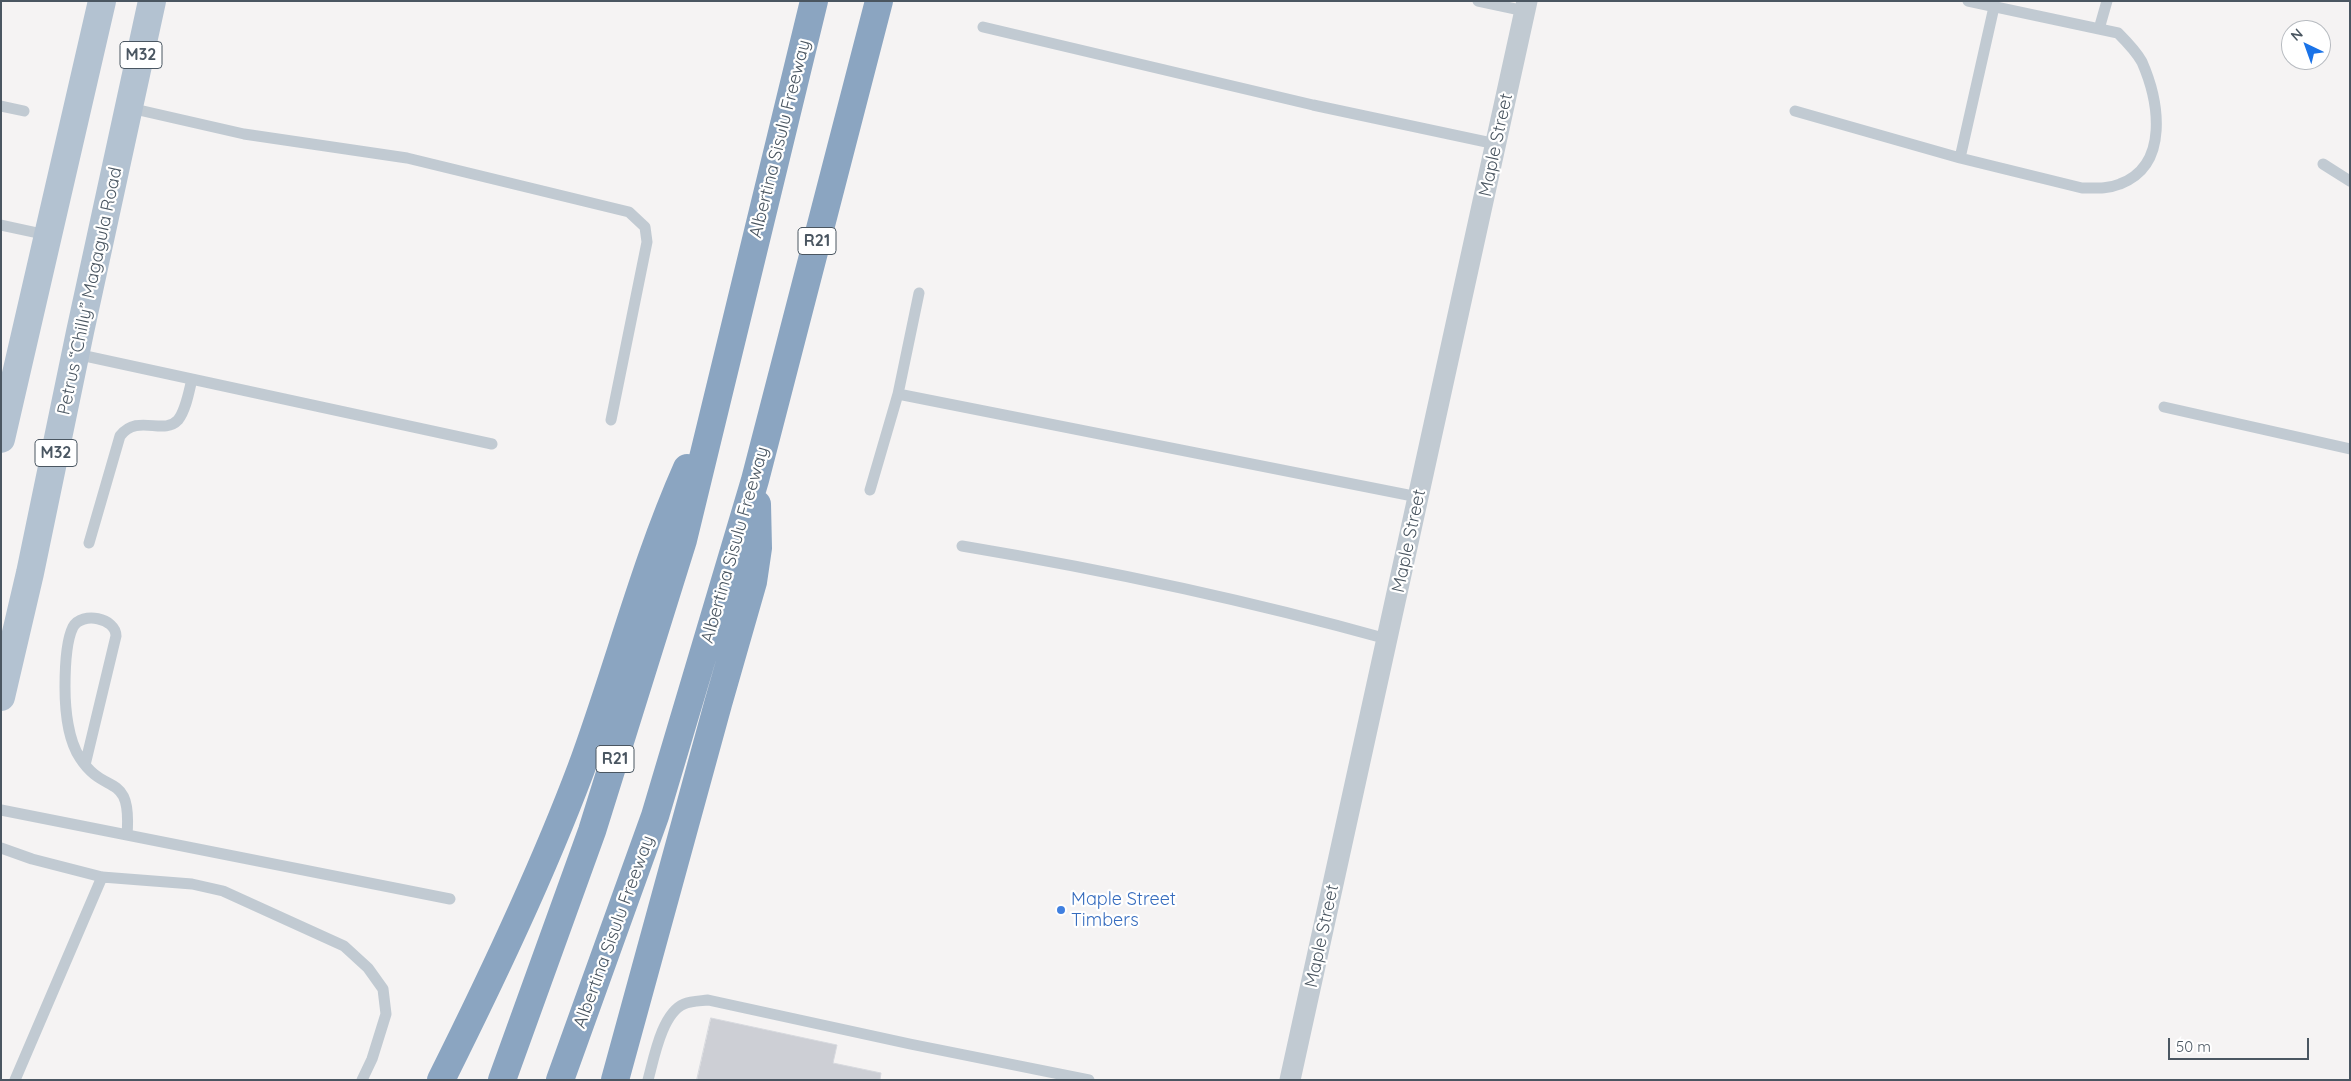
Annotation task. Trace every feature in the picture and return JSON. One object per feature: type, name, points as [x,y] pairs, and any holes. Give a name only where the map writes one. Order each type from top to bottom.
[{"type":"highway","name":"Albertina Sisulu Freeway","points":[[502,1080],[595,821],[680,549],[814,1]]},
{"type":"highway","name":"Albertina Sisulu Freeway","points":[[560,1080],[655,816],[755,480],[879,1]]},
{"type":"highway","points":[[441,1080],[485,993],[581,770],[614,678],[664,522],[687,467],[708,433]]},
{"type":"highway","points":[[615,1080],[753,582],[758,548],[755,480]]},
{"type":"main road","name":"M32","points":[[1,439],[102,1]]},
{"type":"main road","name":"Petrus “Chilly” Magagula Road","points":[[1,697],[30,573],[152,1]]},
{"type":"street","name":"Maple Street","points":[[1290,1080],[1526,6]]},
{"type":"lane","points":[[1478,1],[1526,6]]},
{"type":"lane","points":[[1795,111],[1960,158],[2082,188],[2101,188],[2120,184],[2137,174],[2149,158],[2155,143],[2157,124],[2155,102],[2141,61],[2130,45],[2118,33],[1968,1]]},
{"type":"lane","points":[[2099,30],[2107,1]]},
{"type":"lane","points":[[1960,158],[1994,7]]},
{"type":"lane","points":[[983,27],[1313,105],[1496,144]]},
{"type":"lane","points":[[1,106],[24,111]]},
{"type":"lane","points":[[130,108],[244,134],[407,158],[629,212],[645,227],[647,242],[610,420]]},
{"type":"lane","points":[[2323,164],[2350,181]]},
{"type":"lane","points":[[1,225],[47,235]]},
{"type":"lane","points":[[870,490],[898,394],[919,293]]},
{"type":"lane","points":[[76,354],[492,444]]},
{"type":"lane","points":[[89,543],[120,436],[126,429],[135,425],[171,426],[178,420],[183,410],[192,379]]},
{"type":"lane","points":[[898,394],[1418,497]]},
{"type":"lane","points":[[2164,407],[2350,449]]},
{"type":"lane","points":[[962,546],[1084,567],[1294,614],[1387,639]]},
{"type":"lane","points":[[85,765],[116,636],[116,630],[107,622],[86,617],[79,620],[70,635],[65,688],[73,742],[85,765],[96,775],[118,788],[125,796],[129,816],[127,835]]},
{"type":"lane","points":[[1,810],[450,898]]},
{"type":"lane","points":[[1,848],[32,859],[102,877],[192,884],[223,891],[344,946],[368,968],[383,989],[386,1014],[372,1058],[362,1080]]},
{"type":"lane","points":[[15,1080],[102,877]]},
{"type":"lane","points":[[648,1080],[662,1033],[674,1010],[685,1003],[708,1000],[910,1044],[1089,1080]]},
{"type":"building","points":[[711,1018],[837,1045],[833,1063],[881,1073],[880,1080],[697,1080]]},
{"type":"place","name":"Maple Street Timbers","points":[[1061,910]]}]
